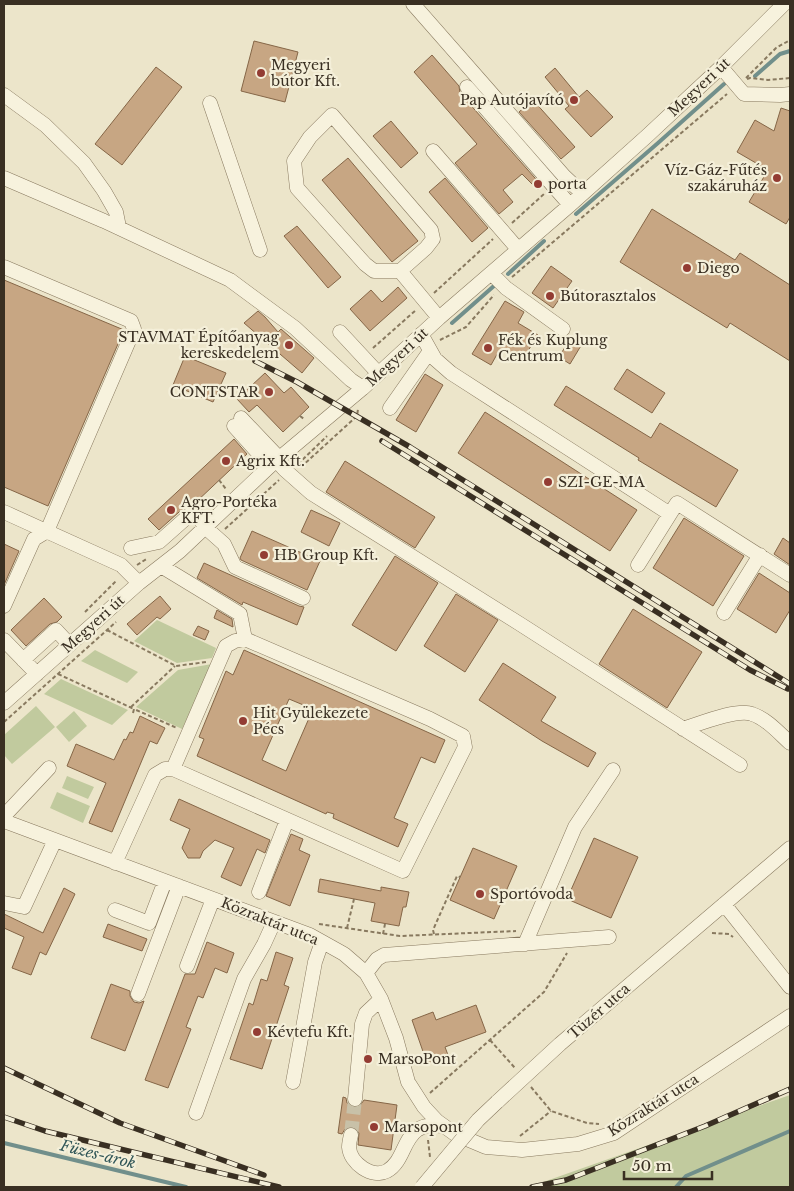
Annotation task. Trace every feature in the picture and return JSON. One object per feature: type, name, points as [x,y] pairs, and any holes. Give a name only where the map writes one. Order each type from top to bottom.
[{"type":"street","points":[[413,4],[564,176],[582,193]]},
{"type":"street","name":"Megyeri út","points":[[4,704],[139,583],[212,532],[275,461],[363,388],[439,318],[570,205],[722,67],[784,4]]},
{"type":"street","points":[[722,67],[744,94],[787,97]]},
{"type":"street","points":[[467,87],[570,205]]},
{"type":"street","points":[[4,95],[44,125],[84,163],[116,212],[119,227]]},
{"type":"street","points":[[210,103],[260,250]]},
{"type":"street","points":[[332,115],[431,230],[432,239],[426,248],[400,271],[374,271],[365,264],[297,188],[294,161],[310,137],[332,115]]},
{"type":"street","points":[[433,151],[518,249]]},
{"type":"street","points":[[4,178],[119,227],[230,280],[295,328],[351,380],[363,388]]},
{"type":"street","points":[[4,267],[130,321],[134,329],[47,531],[34,539],[4,606]]},
{"type":"street","points":[[400,271],[439,318]]},
{"type":"street","points":[[490,273],[502,285],[563,329]]},
{"type":"street","points":[[340,332],[378,373]]},
{"type":"street","points":[[421,334],[435,359],[451,373],[670,514]]},
{"type":"street","points":[[390,408],[429,349]]},
{"type":"street","points":[[238,422],[275,461],[311,493],[740,765]]},
{"type":"street","points":[[638,565],[677,503],[790,574]]},
{"type":"street","points":[[131,548],[159,542],[194,511],[224,544],[235,567],[303,598]]},
{"type":"street","points":[[4,512],[121,565],[139,583]]},
{"type":"street","points":[[724,613],[760,555]]},
{"type":"street","points":[[161,566],[240,614],[245,639]]},
{"type":"street","points":[[24,660],[56,630],[70,644]]},
{"type":"street","points":[[115,863],[126,847],[155,775],[165,769],[173,769],[403,871],[465,747],[463,736],[430,719],[245,639],[235,641],[226,646],[173,769]]},
{"type":"street","points":[[4,640],[37,674]]},
{"type":"street","points":[[683,729],[739,712],[751,713],[765,721],[790,743]]},
{"type":"street","points":[[4,816],[50,768]]},
{"type":"street","points":[[525,944],[575,827],[613,770]]},
{"type":"street","points":[[259,892],[287,820]]},
{"type":"street","name":"Közraktár utca","points":[[4,821],[310,935],[344,954],[366,974],[381,999],[396,1038],[408,1082],[422,1104],[443,1126],[455,1134],[486,1147],[522,1150],[578,1144],[614,1132],[790,1016]]},
{"type":"street","points":[[4,904],[24,907],[55,840]]},
{"type":"street","name":"Tüzér utca","points":[[422,1187],[478,1120],[497,1102],[560,1044],[790,848]]},
{"type":"street","points":[[115,910],[149,923],[165,881]]},
{"type":"street","points":[[138,994],[179,886]]},
{"type":"street","points":[[187,966],[213,899]]},
{"type":"street","points":[[724,904],[790,987]]},
{"type":"street","points":[[196,1113],[244,979],[274,922]]},
{"type":"street","points":[[366,974],[377,959],[384,955],[609,937]]},
{"type":"street","points":[[293,1082],[316,962],[322,942]]},
{"type":"street","points":[[355,1099],[362,1024],[366,1013],[381,999]]},
{"type":"street","points":[[351,1135],[349,1148],[359,1165],[368,1171],[379,1173],[387,1171],[396,1164],[421,1119],[422,1104]]},
{"type":"street","points":[[414,1132],[426,1125],[443,1126]]},
{"type":"path","points":[[429,349],[466,327],[502,285],[737,86],[776,48],[790,40]]},
{"type":"path","points":[[737,86],[750,78],[768,80],[790,78]]},
{"type":"path","points":[[363,357],[553,185]]},
{"type":"path","points":[[212,532],[287,472],[296,471],[357,416],[359,405]]},
{"type":"path","points":[[300,416],[304,419]]},
{"type":"path","points":[[219,480],[226,489]]},
{"type":"path","points":[[128,572],[147,558]]},
{"type":"path","points":[[107,630],[176,666]]},
{"type":"path","points":[[131,707],[176,666],[213,661]]},
{"type":"path","points":[[58,674],[188,733]]},
{"type":"path","points":[[133,713],[134,709]]},
{"type":"path","points":[[434,935],[433,930],[457,876],[460,877]]},
{"type":"path","points":[[346,928],[354,899]]},
{"type":"path","points":[[383,934],[385,924]]},
{"type":"path","points":[[696,928],[703,936],[714,932],[728,934],[739,940]]},
{"type":"path","points":[[422,1104],[544,992],[574,940]]},
{"type":"path","points":[[490,1040],[518,1071]]},
{"type":"path","points":[[531,1087],[551,1111],[602,1125]]},
{"type":"path","points":[[521,1136],[551,1111]]},
{"type":"green space","points":[[157,620],[216,648],[212,658],[177,663],[134,641]]},
{"type":"green space","points":[[95,650],[138,672],[127,683],[81,661]]},
{"type":"green space","points":[[212,664],[182,729],[136,707],[178,670]]},
{"type":"green space","points":[[61,679],[128,710],[112,725],[44,694]]},
{"type":"green space","points":[[36,706],[55,727],[12,764],[4,755],[4,735]]},
{"type":"green space","points":[[74,711],[87,726],[69,742],[56,727]]},
{"type":"green space","points":[[67,776],[94,787],[88,799],[62,788]]},
{"type":"green space","points":[[57,792],[90,806],[83,823],[50,808]]},
{"type":"green space","points":[[790,1095],[790,1187],[529,1187]]},
{"type":"building","points":[[254,41],[298,52],[285,102],[241,91]]},
{"type":"building","points":[[432,55],[459,86],[460,93],[542,186],[538,190],[522,174],[503,190],[513,202],[499,214],[455,163],[477,144],[414,72]]},
{"type":"building","points":[[156,67],[182,87],[122,165],[95,144]]},
{"type":"building","points":[[555,68],[579,97],[587,90],[613,117],[591,137],[565,109],[569,106],[545,77]]},
{"type":"building","points":[[533,100],[575,147],[561,159],[519,112]]},
{"type":"building","name":"Víz-Gáz-Fűtés szakáruház","points":[[781,108],[790,111],[790,217],[786,224],[749,202],[768,170],[737,152],[755,120],[774,131]]},
{"type":"building","points":[[391,121],[418,153],[401,168],[373,136]]},
{"type":"building","points":[[348,158],[418,241],[392,262],[322,180]]},
{"type":"building","points":[[445,178],[488,228],[472,242],[429,192]]},
{"type":"building","points":[[652,209],[735,260],[740,253],[790,285],[790,361],[730,323],[727,328],[620,262]]},
{"type":"building","points":[[297,226],[341,277],[328,288],[284,236]]},
{"type":"building","points":[[551,266],[572,281],[553,308],[532,293]]},
{"type":"building","points":[[4,280],[124,330],[48,506],[4,487]]},
{"type":"building","points":[[398,287],[407,298],[370,331],[350,309],[371,290],[382,302]]},
{"type":"building","points":[[505,301],[524,312],[518,323],[538,335],[521,362],[500,349],[491,365],[472,354]]},
{"type":"building","points":[[258,311],[278,332],[281,329],[314,358],[302,373],[244,323]]},
{"type":"building","points":[[571,337],[582,344],[570,364],[559,357]]},
{"type":"building","points":[[185,356],[226,373],[213,402],[173,385]]},
{"type":"building","points":[[627,369],[665,393],[652,413],[614,389]]},
{"type":"building","points":[[265,373],[284,393],[291,387],[309,407],[283,432],[257,405],[249,412],[237,399]]},
{"type":"building","points":[[425,374],[443,385],[416,432],[396,420]]},
{"type":"building","points":[[566,386],[651,438],[660,423],[738,470],[716,507],[638,460],[639,458],[554,405]]},
{"type":"building","name":"SZI-GE-MA","points":[[485,412],[637,510],[610,551],[458,453]]},
{"type":"building","points":[[234,439],[247,454],[195,503],[188,504],[159,530],[148,519]]},
{"type":"building","points":[[345,461],[435,517],[415,548],[326,492]]},
{"type":"building","points":[[311,510],[340,523],[329,546],[301,532]]},
{"type":"building","points":[[684,518],[744,556],[713,606],[653,568]]},
{"type":"building","points":[[252,531],[320,561],[307,590],[241,560],[240,558]]},
{"type":"building","points":[[783,538],[790,543],[790,565],[774,554]]},
{"type":"building","points":[[4,544],[19,551],[4,585]]},
{"type":"building","points":[[395,556],[438,583],[396,651],[352,625]]},
{"type":"building","points":[[204,563],[304,607],[297,625],[243,602],[242,605],[197,578]]},
{"type":"building","points":[[759,573],[790,593],[790,610],[776,633],[737,609]]},
{"type":"building","points":[[456,594],[498,620],[465,672],[424,646]]},
{"type":"building","points":[[160,596],[171,609],[160,619],[157,617],[137,635],[127,624]]},
{"type":"building","points":[[44,598],[62,617],[57,622],[50,624],[26,646],[11,630]]},
{"type":"building","points":[[633,609],[702,652],[667,708],[599,664]]},
{"type":"building","points":[[217,610],[232,619],[233,627],[214,618]]},
{"type":"building","points":[[198,626],[209,631],[205,640],[193,635]]},
{"type":"building","points":[[244,650],[445,740],[435,763],[421,757],[394,818],[408,824],[398,847],[333,818],[334,814],[327,812],[326,814],[197,756],[204,739],[199,737],[226,671],[233,675]],"holes":[[[289,699],[313,709],[286,771],[262,760]]]},
{"type":"building","points":[[503,663],[556,697],[541,721],[596,753],[588,767],[542,741],[479,700]]},
{"type":"building","points":[[140,716],[165,728],[157,744],[150,741],[112,832],[89,823],[106,783],[67,766],[76,744],[114,760],[124,739],[126,740],[130,732],[133,733]]},
{"type":"building","points":[[179,799],[270,840],[265,853],[257,849],[241,886],[221,877],[234,848],[215,840],[203,851],[200,858],[188,858],[182,848],[190,829],[170,820]]},
{"type":"building","points":[[291,834],[303,839],[299,850],[310,855],[290,906],[266,896]]},
{"type":"building","points":[[594,838],[638,857],[611,918],[567,899]]},
{"type":"building","points":[[473,848],[517,866],[494,919],[450,900]]},
{"type":"building","points":[[320,879],[381,891],[381,887],[409,892],[406,907],[403,907],[399,926],[371,921],[375,903],[318,892]]},
{"type":"building","points":[[64,888],[75,894],[46,955],[40,952],[31,975],[12,968],[24,937],[4,928],[4,914],[43,933]]},
{"type":"building","points":[[108,924],[147,939],[142,951],[103,937]]},
{"type":"building","points":[[207,942],[234,953],[227,973],[215,968],[203,998],[198,996],[186,1027],[191,1029],[168,1088],[145,1080],[185,974],[195,974]]},
{"type":"building","name":"Kévtefu Kft.","points":[[276,952],[293,958],[284,985],[289,987],[262,1069],[230,1059],[249,1003],[253,1005],[261,979],[267,981]]},
{"type":"building","points":[[111,984],[130,991],[130,996],[134,1002],[144,1001],[125,1051],[91,1038]]},
{"type":"building","points":[[476,1005],[486,1032],[445,1047],[448,1055],[427,1063],[412,1020],[433,1012],[436,1020]]},
{"type":"building","points":[[343,1097],[354,1108],[359,1107],[364,1100],[397,1105],[391,1150],[358,1145],[359,1133],[354,1127],[345,1129],[342,1134],[338,1133]]},
{"type":"waterway","points":[[755,76],[780,54],[790,51]]},
{"type":"waterway","points":[[576,214],[724,84]]},
{"type":"waterway","points":[[508,274],[544,241]]},
{"type":"waterway","points":[[452,323],[495,285]]},
{"type":"waterway","name":"Füzes-árok","points":[[676,1187],[686,1176],[790,1131]]},
{"type":"waterway","name":"Füzes-árok","points":[[4,1143],[186,1187]]},
{"type":"tunnel","points":[[351,1135],[355,1099]]},
{"type":"railway","points":[[255,361],[297,382],[410,447],[790,684]]},
{"type":"railway","points":[[382,441],[750,670],[788,689]]},
{"type":"railway","points":[[4,1068],[120,1123],[264,1175]]},
{"type":"railway","points":[[532,1187],[566,1180],[705,1126],[790,1089]]},
{"type":"railway","points":[[4,1117],[45,1131],[279,1187]]},
{"type":"place","name":"Megyeri bútor Kft.","points":[[261,73]]},
{"type":"place","name":"Pap Autójavító","points":[[574,100]]},
{"type":"place","name":"Víz-Gáz-Fűtés szakáruház","points":[[777,178]]},
{"type":"place","name":"porta","points":[[538,184]]},
{"type":"place","name":"Diego","points":[[687,268]]},
{"type":"place","name":"Bútorasztalos","points":[[550,296]]},
{"type":"place","name":"STAVMAT Építőanyag kereskedelem","points":[[289,345]]},
{"type":"place","name":"Fék és Kuplung Centrum","points":[[488,348]]},
{"type":"place","name":"CONTSTAR","points":[[269,392]]},
{"type":"place","name":"Agrix Kft.","points":[[226,461]]},
{"type":"place","name":"SZI-GE-MA","points":[[548,482]]},
{"type":"place","name":"Agro-Portéka KFT.","points":[[171,510]]},
{"type":"place","name":"HB Group Kft.","points":[[264,555]]},
{"type":"place","name":"Hit Gyülekezete Pécs","points":[[243,721]]},
{"type":"place","name":"Sportóvoda","points":[[480,894]]},
{"type":"place","name":"Kévtefu Kft.","points":[[257,1032]]},
{"type":"place","name":"MarsoPont","points":[[368,1059]]},
{"type":"place","name":"Marsopont","points":[[374,1127]]}]
